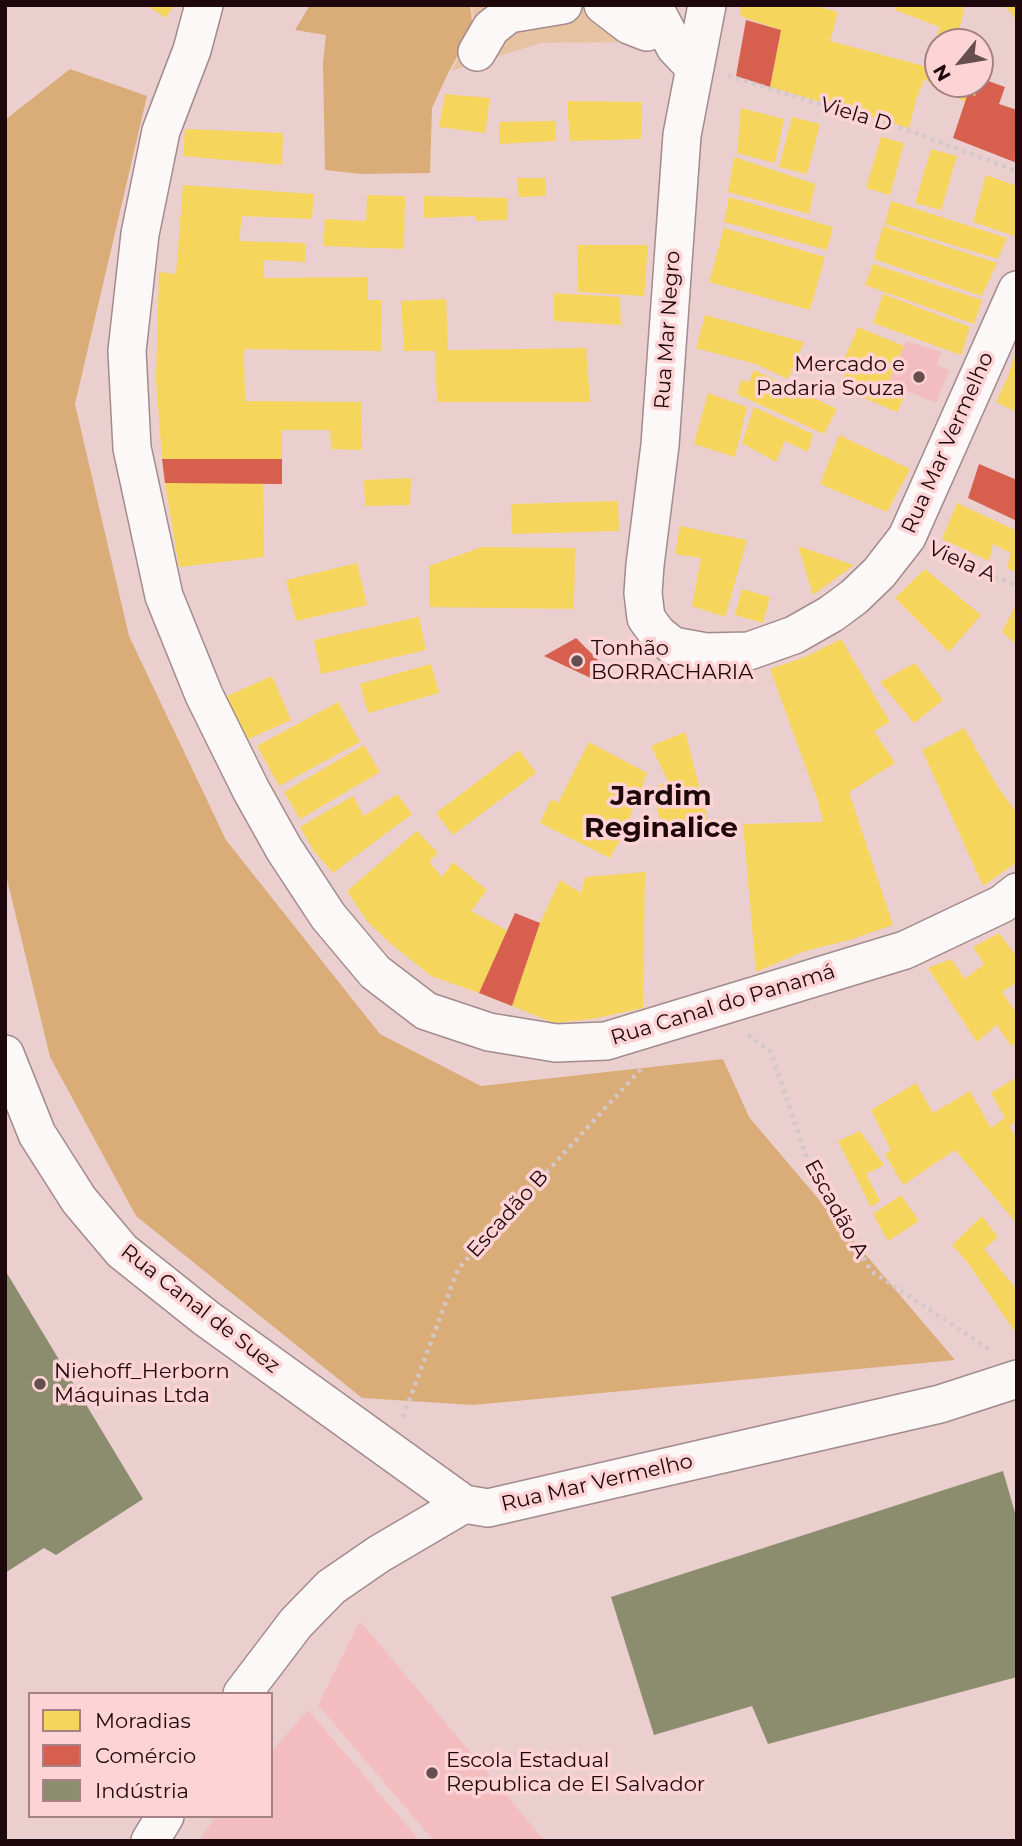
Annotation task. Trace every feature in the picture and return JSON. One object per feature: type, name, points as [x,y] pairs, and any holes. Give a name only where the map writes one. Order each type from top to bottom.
[{"type":"street","name":"Rua Canal do Panamá","points":[[204,5],[192,50],[161,131],[140,234],[127,351],[132,448],[164,596],[204,695],[284,849],[328,916],[375,972],[426,1012],[489,1032],[556,1043],[606,1041],[905,950],[1002,904],[1017,892]]},
{"type":"street","points":[[477,52],[491,28],[508,10],[563,5]]},
{"type":"street","points":[[603,5],[629,25],[650,19],[694,66]]},
{"type":"street","name":"Rua Mar Negro","points":[[673,646],[657,634],[646,618],[643,593],[660,446],[682,135],[707,5]]},
{"type":"street","name":"Rua Mar Vermelho","points":[[673,646],[706,652],[749,651],[794,635],[831,614],[879,573],[907,537],[1017,290]]},
{"type":"street","name":"Rua Canal de Suez","points":[[5,1054],[37,1133],[79,1200],[122,1251],[206,1318],[464,1504]]},
{"type":"street","name":"Rua Mar Vermelho","points":[[464,1504],[488,1508],[940,1404],[1006,1365]]},
{"type":"street","points":[[244,1692],[296,1623],[331,1587],[379,1554],[464,1504]]},
{"type":"street","points":[[150,1841],[164,1818]]},
{"type":"path","name":"Viela D","points":[[694,66],[913,132],[1017,171]]},
{"type":"path","name":"Viela A","points":[[907,537],[1017,586]]},
{"type":"path","name":"Escadão A","points":[[742,1000],[731,1022],[771,1052],[807,1159],[871,1271],[1006,1365]]},
{"type":"path","name":"Escadão B","points":[[391,1450],[458,1269],[643,1066]]},
{"type":"shaded area","points":[[310,5],[470,5],[473,29],[432,108],[430,173],[361,174],[325,170],[323,63],[326,35],[295,30]]},
{"type":"shaded area","points":[[472,5],[624,5],[646,42],[541,43],[451,71],[475,29]]},
{"type":"shaded area","points":[[70,69],[147,96],[75,404],[129,636],[226,840],[380,1034],[481,1086],[723,1059],[749,1117],[955,1360],[473,1405],[362,1398],[136,1216],[50,1057],[5,871],[5,120]]},
{"type":"shaded area","name":"Mercado e Padaria Souza","points":[[906,341],[942,352],[937,365],[949,370],[936,403],[888,383]]},
{"type":"shaded area","name":"Escola Estadual Republica de El Salvador","points":[[360,1621],[545,1841],[434,1841],[318,1705]]},
{"type":"shaded area","points":[[308,1710],[420,1841],[199,1841],[215,1818],[273,1818],[273,1750]]},
{"type":"building: Moradias","points":[[146,5],[174,5],[166,18]]},
{"type":"building: Moradias","points":[[741,5],[813,5],[838,12],[830,41],[924,66],[924,79],[909,128],[770,87],[781,30],[740,16]]},
{"type":"building: Moradias","points":[[896,5],[965,5],[960,28],[940,28],[895,10]]},
{"type":"building: Moradias","points":[[1004,5],[1017,5],[1017,21]]},
{"type":"building: Moradias","points":[[445,94],[490,98],[485,133],[439,127]]},
{"type":"building: Moradias","points":[[567,101],[642,102],[641,139],[570,141]]},
{"type":"building: Moradias","points":[[741,108],[784,119],[775,163],[737,153]]},
{"type":"building: Moradias","points":[[792,117],[820,124],[807,174],[779,167]]},
{"type":"building: Moradias","points":[[555,121],[556,141],[499,144],[499,122]]},
{"type":"building: Moradias","points":[[185,129],[283,133],[282,165],[183,156]]},
{"type":"building: Moradias","points":[[881,137],[904,143],[890,195],[866,188]]},
{"type":"building: Moradias","points":[[931,149],[957,156],[941,210],[915,203]]},
{"type":"building: Moradias","points":[[734,157],[815,184],[809,214],[728,192]]},
{"type":"building: Moradias","points":[[986,175],[1017,186],[1017,237],[973,222]]},
{"type":"building: Moradias","points":[[517,178],[545,178],[546,196],[519,197]]},
{"type":"building: Moradias","points":[[183,185],[314,194],[312,219],[242,216],[239,241],[305,243],[305,262],[263,260],[264,278],[368,277],[368,300],[382,300],[381,351],[244,349],[245,401],[361,402],[362,450],[331,449],[330,430],[282,430],[282,459],[162,459],[156,378],[159,272],[176,274]]},
{"type":"building: Moradias","points":[[367,195],[405,196],[404,249],[323,246],[325,219],[366,221]]},
{"type":"building: Moradias","points":[[424,196],[508,198],[508,220],[475,221],[475,216],[424,218]]},
{"type":"building: Moradias","points":[[729,197],[833,227],[827,250],[724,222]]},
{"type":"building: Moradias","points":[[891,201],[1007,238],[998,259],[885,224]]},
{"type":"building: Moradias","points":[[883,226],[997,263],[982,296],[874,259]]},
{"type":"building: Moradias","points":[[724,228],[825,257],[810,310],[709,282]]},
{"type":"building: Moradias","points":[[577,245],[648,245],[644,296],[578,292]]},
{"type":"building: Moradias","points":[[873,264],[982,300],[974,324],[865,285]]},
{"type":"building: Moradias","points":[[554,293],[620,297],[621,325],[554,321]]},
{"type":"building: Moradias","points":[[883,294],[970,327],[961,355],[873,323]]},
{"type":"building: Moradias","points":[[446,299],[448,350],[586,348],[590,402],[437,402],[435,351],[404,351],[401,301]]},
{"type":"building: Moradias","points":[[705,315],[804,342],[788,379],[756,364],[696,348]]},
{"type":"building: Moradias","points":[[858,327],[904,346],[888,383],[907,391],[897,412],[839,387],[849,365],[843,362]]},
{"type":"building: Moradias","points":[[1017,349],[1017,412],[996,402]]},
{"type":"building: Moradias","points":[[754,370],[837,409],[824,434],[737,394],[741,380],[749,382]]},
{"type":"building: Moradias","points":[[708,393],[747,407],[735,457],[694,444]]},
{"type":"building: Moradias","points":[[754,407],[813,434],[808,452],[785,441],[776,462],[742,443]]},
{"type":"building: Moradias","points":[[839,435],[910,469],[887,512],[820,484]]},
{"type":"building: Moradias","points":[[411,478],[410,505],[365,506],[364,480]]},
{"type":"building: Moradias","points":[[165,483],[263,483],[264,557],[179,567]]},
{"type":"building: Moradias","points":[[618,501],[619,531],[512,534],[511,504]]},
{"type":"building: Moradias","points":[[957,503],[1017,531],[1017,573],[1007,568],[1011,553],[993,544],[989,561],[942,539]]},
{"type":"building: Moradias","points":[[680,526],[747,540],[725,617],[692,606],[701,558],[675,554]]},
{"type":"building: Moradias","points":[[798,546],[854,565],[813,595]]},
{"type":"building: Moradias","points":[[482,547],[575,548],[574,609],[429,607],[429,566]]},
{"type":"building: Moradias","points":[[357,563],[367,605],[296,621],[286,580]]},
{"type":"building: Moradias","points":[[925,569],[981,615],[949,652],[895,598]]},
{"type":"building: Moradias","points":[[742,589],[770,597],[763,623],[735,615]]},
{"type":"building: Moradias","points":[[1017,602],[1017,645],[1002,632]]},
{"type":"building: Moradias","points":[[419,617],[426,650],[321,674],[314,640]]},
{"type":"building: Moradias","points":[[841,639],[890,722],[874,731],[895,763],[849,792],[893,925],[805,951],[756,972],[743,824],[823,822],[818,801],[770,669],[805,657]]},
{"type":"building: Moradias","points":[[915,663],[943,700],[914,723],[880,682]]},
{"type":"building: Moradias","points":[[431,664],[439,693],[368,713],[360,684]]},
{"type":"building: Moradias","points":[[272,676],[291,720],[246,740],[227,696]]},
{"type":"building: Moradias","points":[[338,702],[360,742],[279,786],[257,746]]},
{"type":"building: Moradias","points":[[964,728],[999,789],[1017,813],[1017,862],[983,886],[922,750]]},
{"type":"building: Moradias","points":[[685,732],[711,831],[665,839],[652,790],[668,781],[651,746]]},
{"type":"building: Moradias","points":[[589,742],[647,773],[623,835],[610,858],[540,823],[551,799],[558,803]]},
{"type":"building: Moradias","points":[[364,745],[380,772],[300,819],[284,792]]},
{"type":"building: Moradias","points":[[519,750],[536,773],[453,835],[436,813]]},
{"type":"building: Moradias","points":[[397,794],[412,814],[333,873],[314,851],[300,827],[353,796],[364,816]]},
{"type":"building: Moradias","points":[[417,831],[438,853],[429,862],[442,877],[453,862],[487,890],[471,911],[508,931],[479,993],[431,976],[367,921],[347,891]]},
{"type":"building: Moradias","points":[[645,872],[643,1008],[592,1019],[554,1023],[512,1006],[540,923],[560,880],[581,893],[585,877]]},
{"type":"building: Moradias","points":[[999,933],[1017,957],[1017,982],[1002,992],[1017,1014],[1017,1043],[1011,1046],[997,1025],[977,1042],[928,968],[951,959],[965,979],[984,964],[973,947]]},
{"type":"building: Moradias","points":[[1017,1077],[1017,1121],[1009,1126],[1017,1139],[1017,1224],[955,1150],[903,1185],[885,1154],[891,1150],[871,1110],[916,1083],[933,1113],[970,1091],[991,1128],[1005,1118],[991,1093]]},
{"type":"building: Moradias","points":[[860,1131],[884,1165],[866,1174],[880,1201],[871,1207],[838,1141]]},
{"type":"building: Moradias","points":[[901,1195],[919,1221],[888,1241],[873,1214]]},
{"type":"building: Moradias","points":[[982,1216],[998,1237],[984,1249],[1017,1290],[1017,1335],[968,1263],[952,1245]]},
{"type":"building: Comércio","points":[[746,20],[781,30],[770,87],[736,76]]},
{"type":"building: Comércio","points":[[994,83],[1005,87],[999,104],[1017,110],[1017,163],[953,138],[966,98],[994,98]]},
{"type":"building: Comércio","points":[[162,459],[282,459],[282,484],[165,483]]},
{"type":"building: Comércio","points":[[979,464],[1017,480],[1017,521],[968,498]]},
{"type":"building: Comércio","name":"Tonhão BORRACHARIA","points":[[576,638],[604,666],[597,681],[544,656]]},
{"type":"building: Comércio","points":[[515,913],[540,923],[512,1006],[479,993]]},
{"type":"building: Indústria","name":"Niehoff_Herborn Máquinas Ltda","points":[[5,1270],[143,1499],[56,1555],[44,1548],[5,1573]]},
{"type":"building: Indústria","points":[[1003,1471],[1017,1520],[1017,1677],[768,1744],[752,1706],[654,1735],[611,1597]]},
{"type":"place","name":"Mercado e Padaria Souza","points":[[919,377]]},
{"type":"place","name":"Tonhão BORRACHARIA","points":[[577,661]]},
{"type":"place","name":"Niehoff_Herborn Máquinas Ltda","points":[[40,1384]]},
{"type":"place","name":"Escola Estadual Republica de El Salvador","points":[[432,1773]]},
{"type":"district","name":"Jardim Reginalice","points":[[661,813]]}]
